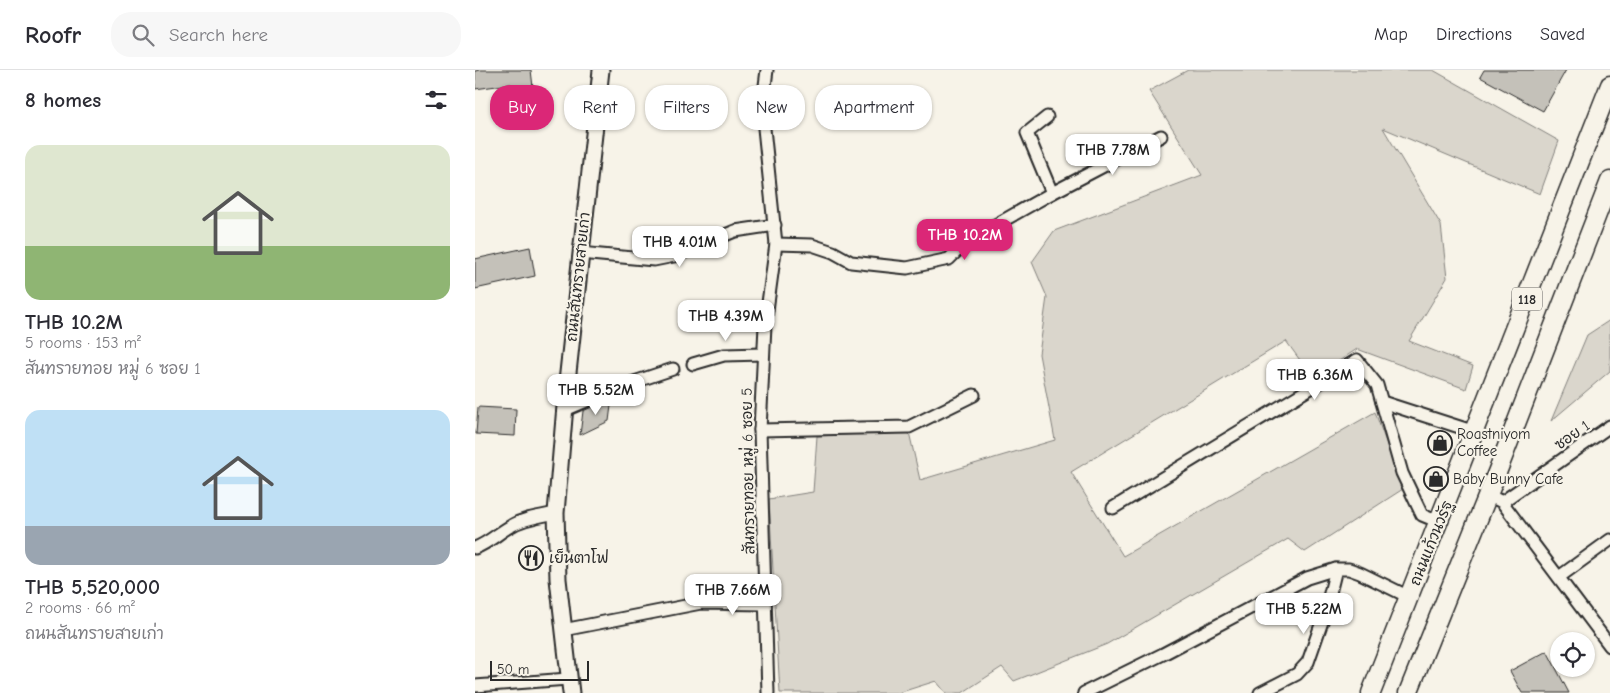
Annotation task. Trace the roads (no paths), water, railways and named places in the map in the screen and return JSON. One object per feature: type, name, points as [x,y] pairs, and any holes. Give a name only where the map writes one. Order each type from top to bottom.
[{"type":"main road","name":"ถนนสันทรายสายเก่า","points":[[570,686],[558,579],[556,512],[580,253],[601,70]]},
{"type":"main road","name":"ถนนแก้วนวรัฐ","points":[[1371,693],[1610,85]]},
{"type":"main road","name":"118","points":[[1408,693],[1495,498],[1610,181]]},
{"type":"street","name":"สันทรายทอย หมู่ 6 ซอย 5","points":[[767,70],[762,109],[776,244],[765,325],[760,430],[768,693]]},
{"type":"street","points":[[1047,117],[1027,133],[1052,193]]},
{"type":"street","points":[[776,244],[812,245],[833,252],[851,262],[907,268],[949,259],[967,241],[1052,193],[1161,136]]},
{"type":"street","points":[[580,253],[654,260],[674,256],[735,230],[775,225]]},
{"type":"street","points":[[693,364],[723,355],[763,354]]},
{"type":"street","points":[[1113,508],[1357,360],[1377,384],[1402,473],[1422,515],[1439,522]]},
{"type":"street","points":[[565,410],[622,386],[673,369]]},
{"type":"street","points":[[760,430],[909,427],[974,395]]},
{"type":"street","points":[[1382,402],[1475,432]]},
{"type":"street","name":"ซอย 1","points":[[1495,498],[1610,426]]},
{"type":"street","points":[[1495,498],[1559,577],[1610,646]]},
{"type":"street","points":[[475,548],[488,543],[511,526],[522,521],[556,512]]},
{"type":"street","points":[[1559,577],[1610,540]]},
{"type":"street","points":[[1260,693],[1297,674],[1309,662],[1325,613],[1336,569]]},
{"type":"street","points":[[1084,693],[1163,654],[1307,578],[1336,569],[1349,569],[1360,573],[1409,597]]},
{"type":"street","points":[[563,630],[701,603],[765,604]]},
{"type":"street","points":[[475,686],[570,686]]},
{"type":"place","name":"Roastniyom Coffee","points":[[1440,443]]},
{"type":"place","name":"Baby Bunny Cafe","points":[[1436,479]]},
{"type":"place","name":"เย็นตาโฟ","points":[[531,558]]}]
